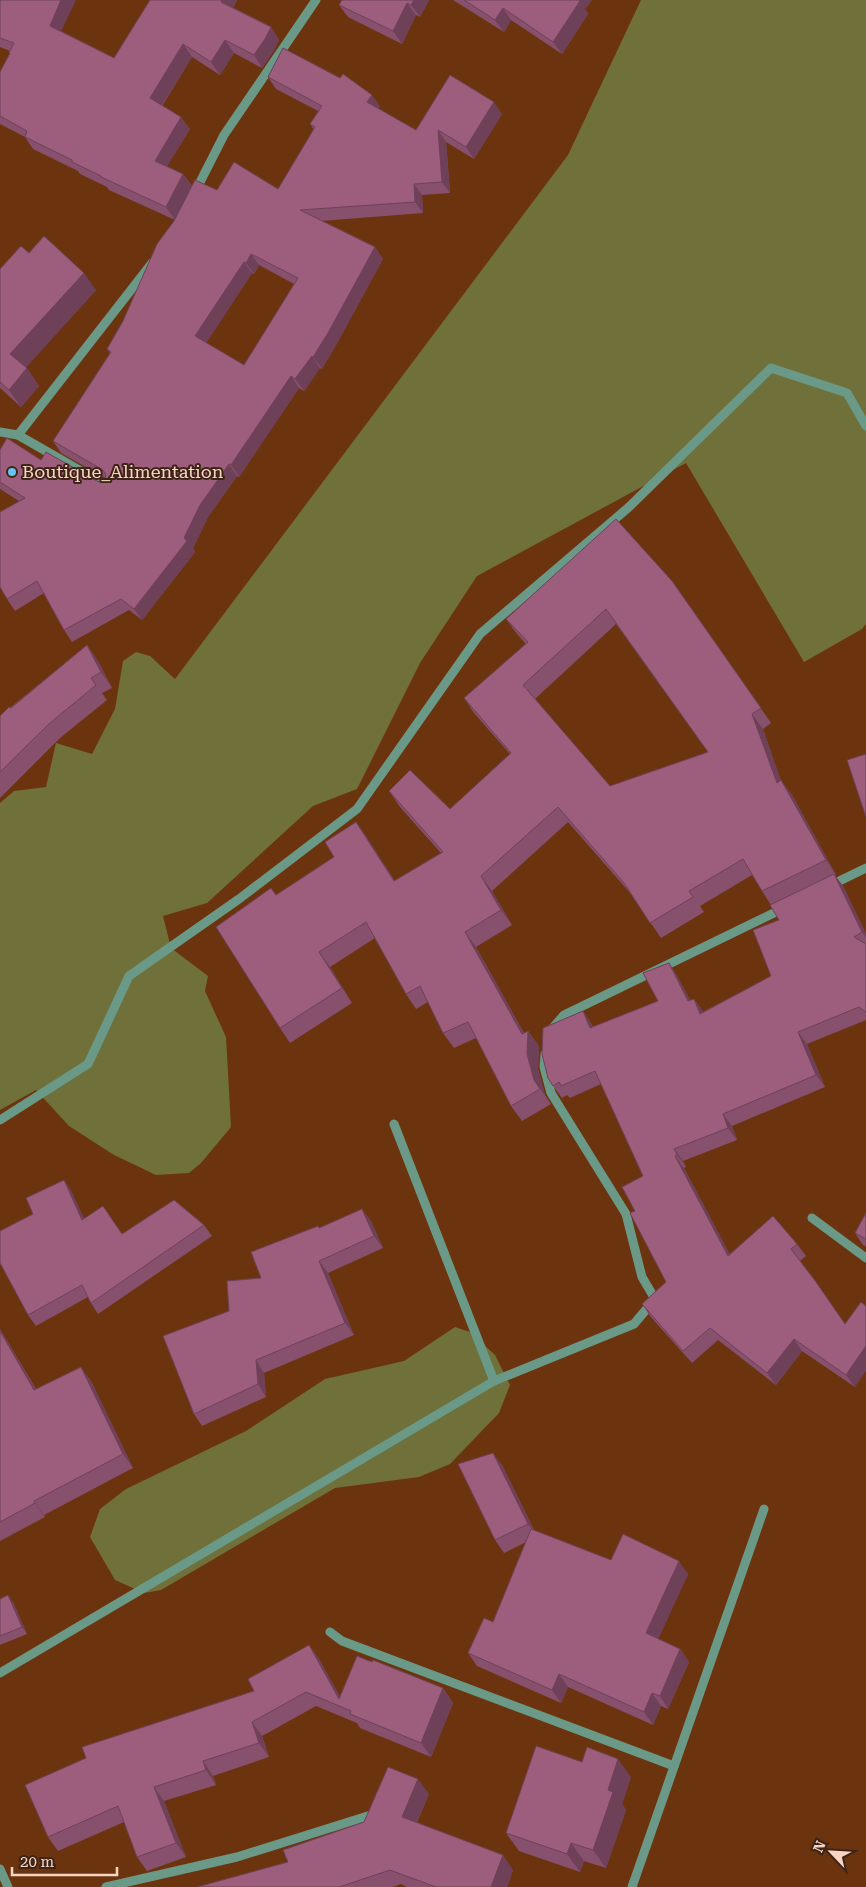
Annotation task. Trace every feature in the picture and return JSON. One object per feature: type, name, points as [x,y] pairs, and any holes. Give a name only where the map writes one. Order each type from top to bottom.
[{"type":"street","points":[[190,204],[224,134],[316,0]]},
{"type":"street","points":[[18,435],[158,254]]},
{"type":"street","points":[[0,1120],[88,1064],[129,976],[239,899],[357,809],[480,634],[629,507],[771,368],[847,393],[866,426]]},
{"type":"street","points":[[0,432],[18,435],[108,487]]},
{"type":"street","points":[[822,890],[866,868]]},
{"type":"street","points":[[0,1673],[494,1381],[634,1324],[655,1299],[642,1277],[626,1214],[551,1093],[544,1067],[546,1039],[564,1015],[795,903]]},
{"type":"street","points":[[394,1124],[494,1381]]},
{"type":"street","points":[[812,1218],[866,1258]]},
{"type":"street","points":[[632,1887],[764,1509]]},
{"type":"street","points":[[330,1632],[342,1641],[674,1766]]},
{"type":"street","points":[[106,1887],[237,1857],[371,1815]]},
{"type":"street","points":[[0,1869],[8,1887]]},
{"type":"shaded area","points":[[641,0],[866,0],[866,624],[862,629],[804,662],[686,463],[477,576],[420,663],[357,789],[313,806],[207,903],[163,916],[171,948],[208,976],[205,991],[226,1037],[231,1127],[201,1163],[189,1173],[156,1175],[114,1155],[69,1126],[36,1090],[0,1110],[0,803],[14,791],[46,787],[56,743],[92,754],[115,709],[123,661],[136,652],[150,656],[175,679],[568,155]]},
{"type":"shaded area","points":[[455,1327],[470,1332],[495,1355],[510,1385],[499,1413],[450,1464],[419,1477],[335,1488],[161,1590],[144,1593],[115,1580],[90,1537],[100,1509],[126,1489],[246,1431],[325,1379],[404,1361]]},
{"type":"building","points":[[0,0],[61,0],[50,26],[114,58],[150,0],[222,0],[221,2],[271,27],[254,55],[225,40],[211,62],[183,44],[150,98],[181,117],[155,161],[183,174],[166,207],[101,177],[72,162],[72,160],[25,137],[27,131],[0,116],[0,72],[14,43],[0,38]]},
{"type":"building","points":[[342,0],[414,0],[411,5],[407,3],[393,31],[339,5]]},
{"type":"building","points":[[464,0],[580,1],[553,42],[503,8],[495,20]]},
{"type":"building","points":[[283,48],[340,78],[343,74],[372,95],[367,102],[416,130],[450,75],[494,102],[466,147],[438,130],[442,182],[414,184],[415,202],[300,210],[375,247],[328,333],[313,357],[295,379],[291,376],[231,465],[229,464],[200,505],[184,538],[187,541],[134,609],[121,599],[64,630],[37,581],[7,599],[0,587],[0,512],[25,498],[0,482],[0,450],[7,438],[41,460],[46,452],[97,481],[100,482],[105,479],[106,475],[103,470],[53,441],[111,352],[107,349],[123,321],[157,244],[174,221],[195,180],[217,190],[234,162],[278,189],[315,127],[310,124],[322,106],[268,77]],"holes":[[[251,254],[298,278],[244,365],[195,336]]]},
{"type":"building","points":[[44,236],[84,273],[10,354],[27,368],[9,390],[0,382],[0,269],[21,246],[29,253]]},
{"type":"building","points":[[616,519],[672,581],[761,708],[752,714],[777,783],[781,780],[826,860],[762,891],[743,859],[689,891],[693,897],[650,923],[624,883],[558,807],[481,876],[501,910],[465,932],[522,1034],[528,1031],[527,1054],[534,1080],[540,1089],[511,1106],[468,1022],[443,1033],[420,986],[406,994],[366,922],[319,952],[342,988],[280,1028],[216,927],[271,888],[276,895],[334,857],[325,842],[356,822],[394,881],[443,852],[389,791],[410,770],[450,809],[511,753],[464,698],[528,642],[506,619]],"holes":[[[606,609],[708,752],[610,786],[523,685]]]},
{"type":"building","points":[[87,645],[101,672],[91,678],[96,685],[50,723],[0,772],[0,716]]},
{"type":"building","points":[[866,754],[866,817],[847,760]]},
{"type":"building","points":[[834,874],[862,932],[854,937],[866,944],[866,1012],[859,1007],[798,1032],[816,1075],[723,1114],[728,1128],[674,1149],[677,1155],[675,1156],[728,1256],[773,1216],[797,1244],[791,1249],[845,1324],[861,1302],[866,1306],[866,1346],[846,1375],[794,1339],[767,1373],[710,1328],[683,1351],[642,1304],[666,1282],[630,1213],[635,1211],[622,1187],[643,1176],[595,1071],[561,1086],[559,1082],[553,1086],[548,1078],[542,1054],[543,1028],[583,1011],[590,1028],[658,1001],[643,973],[669,963],[688,1001],[694,999],[700,1014],[771,976],[753,930],[779,920],[770,905]]},
{"type":"building","points":[[64,1180],[82,1220],[103,1206],[122,1234],[174,1200],[204,1225],[91,1303],[82,1285],[28,1315],[0,1263],[0,1231],[33,1214],[26,1198]]},
{"type":"building","points":[[362,1209],[374,1236],[319,1261],[345,1323],[256,1360],[258,1384],[194,1414],[163,1336],[229,1311],[227,1281],[261,1278],[251,1252],[318,1226],[319,1228]]},
{"type":"building","points":[[866,1213],[866,1239],[855,1233]]},
{"type":"building","points":[[0,1331],[34,1390],[81,1367],[123,1454],[34,1501],[35,1503],[0,1522]]},
{"type":"building","points":[[493,1453],[528,1524],[495,1540],[458,1464]]},
{"type":"building","points":[[531,1529],[611,1560],[623,1534],[679,1561],[646,1633],[680,1649],[660,1696],[652,1693],[644,1712],[559,1674],[552,1690],[468,1653],[484,1618],[493,1622]]},
{"type":"building","points":[[8,1595],[22,1627],[0,1636],[0,1599]]},
{"type":"building","points":[[309,1645],[339,1699],[357,1656],[372,1662],[373,1660],[443,1688],[421,1743],[350,1714],[351,1711],[306,1692],[252,1722],[259,1743],[203,1761],[206,1770],[154,1787],[176,1843],[137,1857],[118,1806],[48,1837],[25,1785],[86,1758],[82,1747],[254,1691],[248,1679]]},
{"type":"building","points":[[536,1746],[582,1762],[587,1747],[618,1759],[608,1790],[613,1792],[593,1850],[571,1843],[567,1854],[506,1833]]},
{"type":"building","points":[[388,1767],[418,1779],[402,1817],[503,1855],[491,1887],[436,1887],[390,1870],[339,1887],[197,1887],[288,1862],[283,1850],[364,1822]]},
{"type":"place","name":"Boutique_Alimentation","points":[[12,472]]}]
